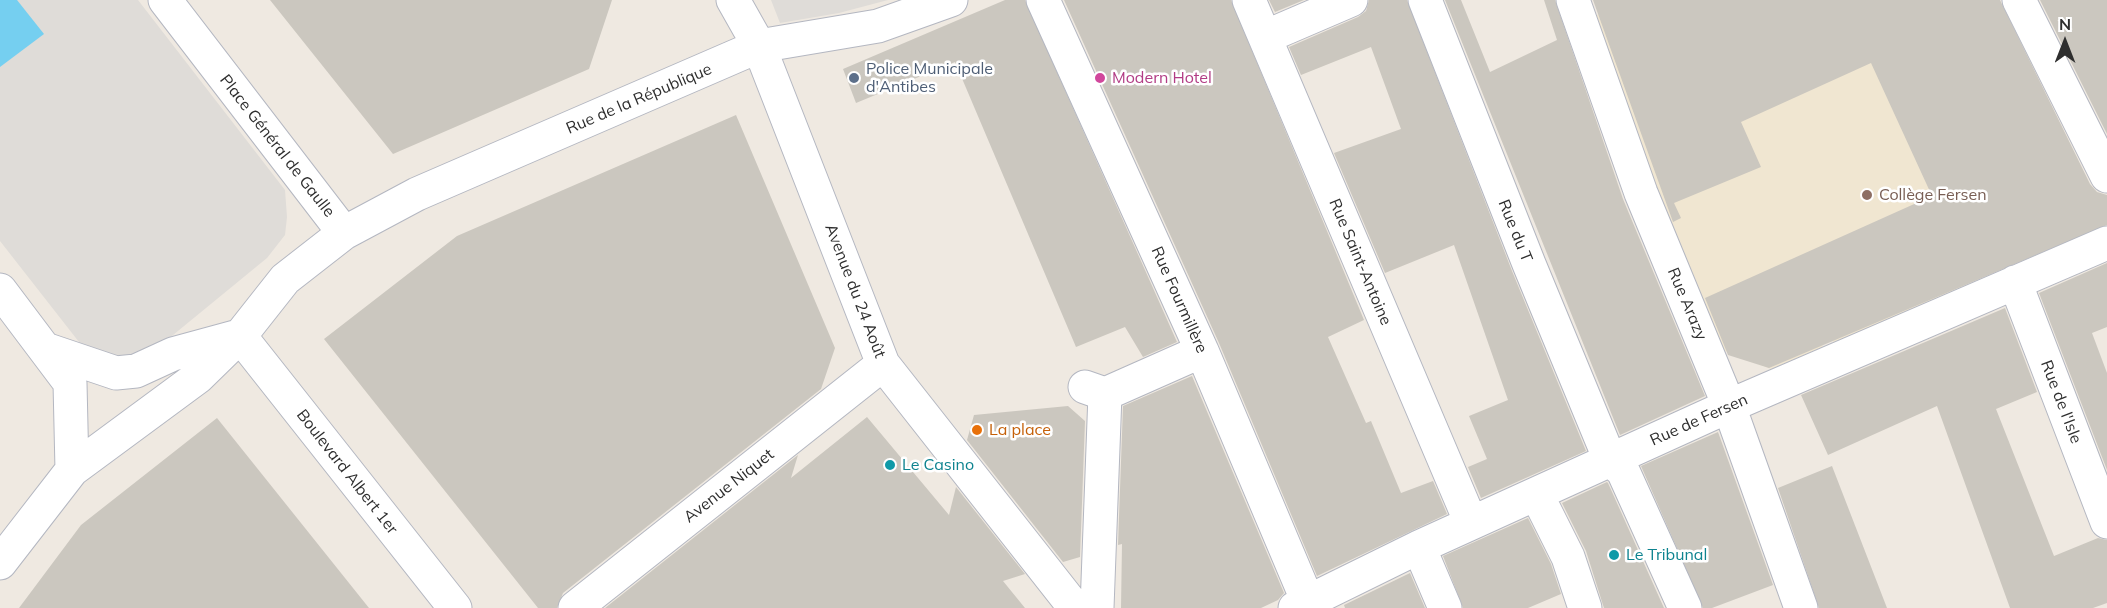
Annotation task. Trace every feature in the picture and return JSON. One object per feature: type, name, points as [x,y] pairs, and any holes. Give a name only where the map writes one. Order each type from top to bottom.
[{"type":"street","name":"Place Général de Gaulle","points":[[0,563],[72,470],[198,377],[240,336],[285,279],[344,233],[165,0]]},
{"type":"street","name":"Avenue du 24 Août","points":[[733,0],[759,46],[883,364],[1075,608]]},
{"type":"street","name":"Rue Fourmillère","points":[[1043,0],[1317,602]]},
{"type":"street","name":"Rue Saint-Antoine","points":[[1249,0],[1471,523]]},
{"type":"street","points":[[1265,37],[1350,0]]},
{"type":"street","name":"Rue du T","points":[[1425,0],[1529,264],[1610,460],[1623,471],[1684,608]]},
{"type":"street","name":"Rue Arazy","points":[[1573,0],[1641,193],[1729,406],[1801,608]]},
{"type":"street","points":[[2019,0],[2107,176]]},
{"type":"street","name":"Rue de la République","points":[[344,233],[417,194],[759,46],[878,26],[951,8]]},
{"type":"street","name":"Rue de Fersen","points":[[1317,602],[1419,547],[1471,523],[1729,406],[2107,243]]},
{"type":"street","name":"Rue de l'Isle","points":[[2015,282],[2107,522]]},
{"type":"street","points":[[0,290],[70,383],[72,470]]},
{"type":"street","points":[[45,349],[116,373],[136,371],[173,354],[240,336]]},
{"type":"street","name":"Boulevard Albert 1er","points":[[240,336],[455,608]]},
{"type":"street","points":[[1097,608],[1095,390],[1202,351]]},
{"type":"street","name":"Avenue Niquet","points":[[575,608],[883,364]]},
{"type":"street","points":[[1537,495],[1568,558],[1585,608]]},
{"type":"street","points":[[1419,547],[1445,608]]},
{"type":"shaded area","points":[[0,0],[138,0],[285,190],[287,217],[285,235],[267,258],[156,349],[143,355],[111,358],[93,352],[79,342],[0,241]]},
{"type":"shaded area","points":[[771,0],[888,0],[839,13],[780,23]]},
{"type":"shaded area","name":"Collège Fersen","points":[[1641,0],[2023,63],[2098,232],[1836,346],[1831,338],[1821,343],[1823,347],[1771,369],[1720,349],[1664,226],[1591,17]]},
{"type":"water","points":[[0,0],[17,0],[44,34],[0,67]]},
{"type":"building","points":[[270,0],[612,0],[589,69],[393,154]]},
{"type":"building","points":[[1005,0],[1025,0],[1177,342],[1143,357],[1125,327],[1076,347],[955,62],[856,103],[843,69]]},
{"type":"building","points":[[1064,0],[1231,0],[1364,320],[1328,337],[1366,423],[1371,421],[1401,493],[1433,481],[1447,514],[1317,576],[1219,343]]},
{"type":"building","points":[[1269,0],[1304,0],[1275,12]]},
{"type":"building","points":[[1369,0],[1407,0],[1512,271],[1586,451],[1481,498],[1468,467],[1487,459],[1469,416],[1508,400],[1454,245],[1385,273],[1334,153],[1401,129],[1371,47],[1301,75],[1289,47],[1358,17],[1366,11]]},
{"type":"building","points":[[1445,0],[1461,0],[1490,72],[1557,40],[1544,0],[1555,0],[1623,199],[1705,396],[1620,435]]},
{"type":"building","name":"Collège Fersen","points":[[1593,0],[2000,0],[2090,184],[2097,192],[2107,195],[2107,225],[1769,368],[1728,355],[1705,298],[1932,196],[1871,63],[1741,122],[1761,167],[1674,203],[1681,218],[1673,222]]},
{"type":"building","points":[[2040,0],[2107,0],[2107,134]]},
{"type":"building","points":[[736,115],[835,348],[821,389],[563,593],[557,608],[538,608],[324,339],[457,236]]},
{"type":"building","points":[[2107,263],[2107,327],[2092,333],[2107,373],[2107,470],[2039,293]]},
{"type":"building","points":[[2005,308],[2037,392],[1996,409],[2054,556],[2098,538],[2107,540],[2107,603],[2093,608],[2010,608],[1937,406],[1828,455],[1801,395]]},
{"type":"building","points":[[1192,376],[1284,593],[1278,600],[1261,608],[1121,608],[1122,544],[1118,545],[1123,406]]},
{"type":"building","points":[[1068,406],[1085,421],[1080,557],[1063,562],[967,440],[974,415]]},
{"type":"building","points":[[867,417],[949,515],[956,487],[1025,574],[1003,581],[1025,608],[605,608],[798,455],[791,478]]},
{"type":"building","points":[[217,418],[369,608],[19,608],[81,525]]},
{"type":"building","points":[[1718,432],[1773,585],[1712,608],[1703,608],[1641,466]]},
{"type":"building","points":[[1832,466],[1887,608],[1819,608],[1778,488]]},
{"type":"building","name":"Le Tribunal","points":[[1607,482],[1664,608],[1604,608],[1586,551],[1562,503]]},
{"type":"building","points":[[1528,518],[1551,564],[1561,594],[1528,608],[1463,608],[1443,556]]},
{"type":"building","points":[[1410,573],[1425,608],[1345,608],[1344,605]]},
{"type":"place","name":"Police Municipale d'Antibes","points":[[854,78]]},
{"type":"place","name":"Modern Hotel","points":[[1100,78]]},
{"type":"place","name":"Collège Fersen","points":[[1867,195]]},
{"type":"place","name":"La place","points":[[977,430]]},
{"type":"place","name":"Le Casino","points":[[890,465]]},
{"type":"place","name":"Le Tribunal","points":[[1614,555]]}]
